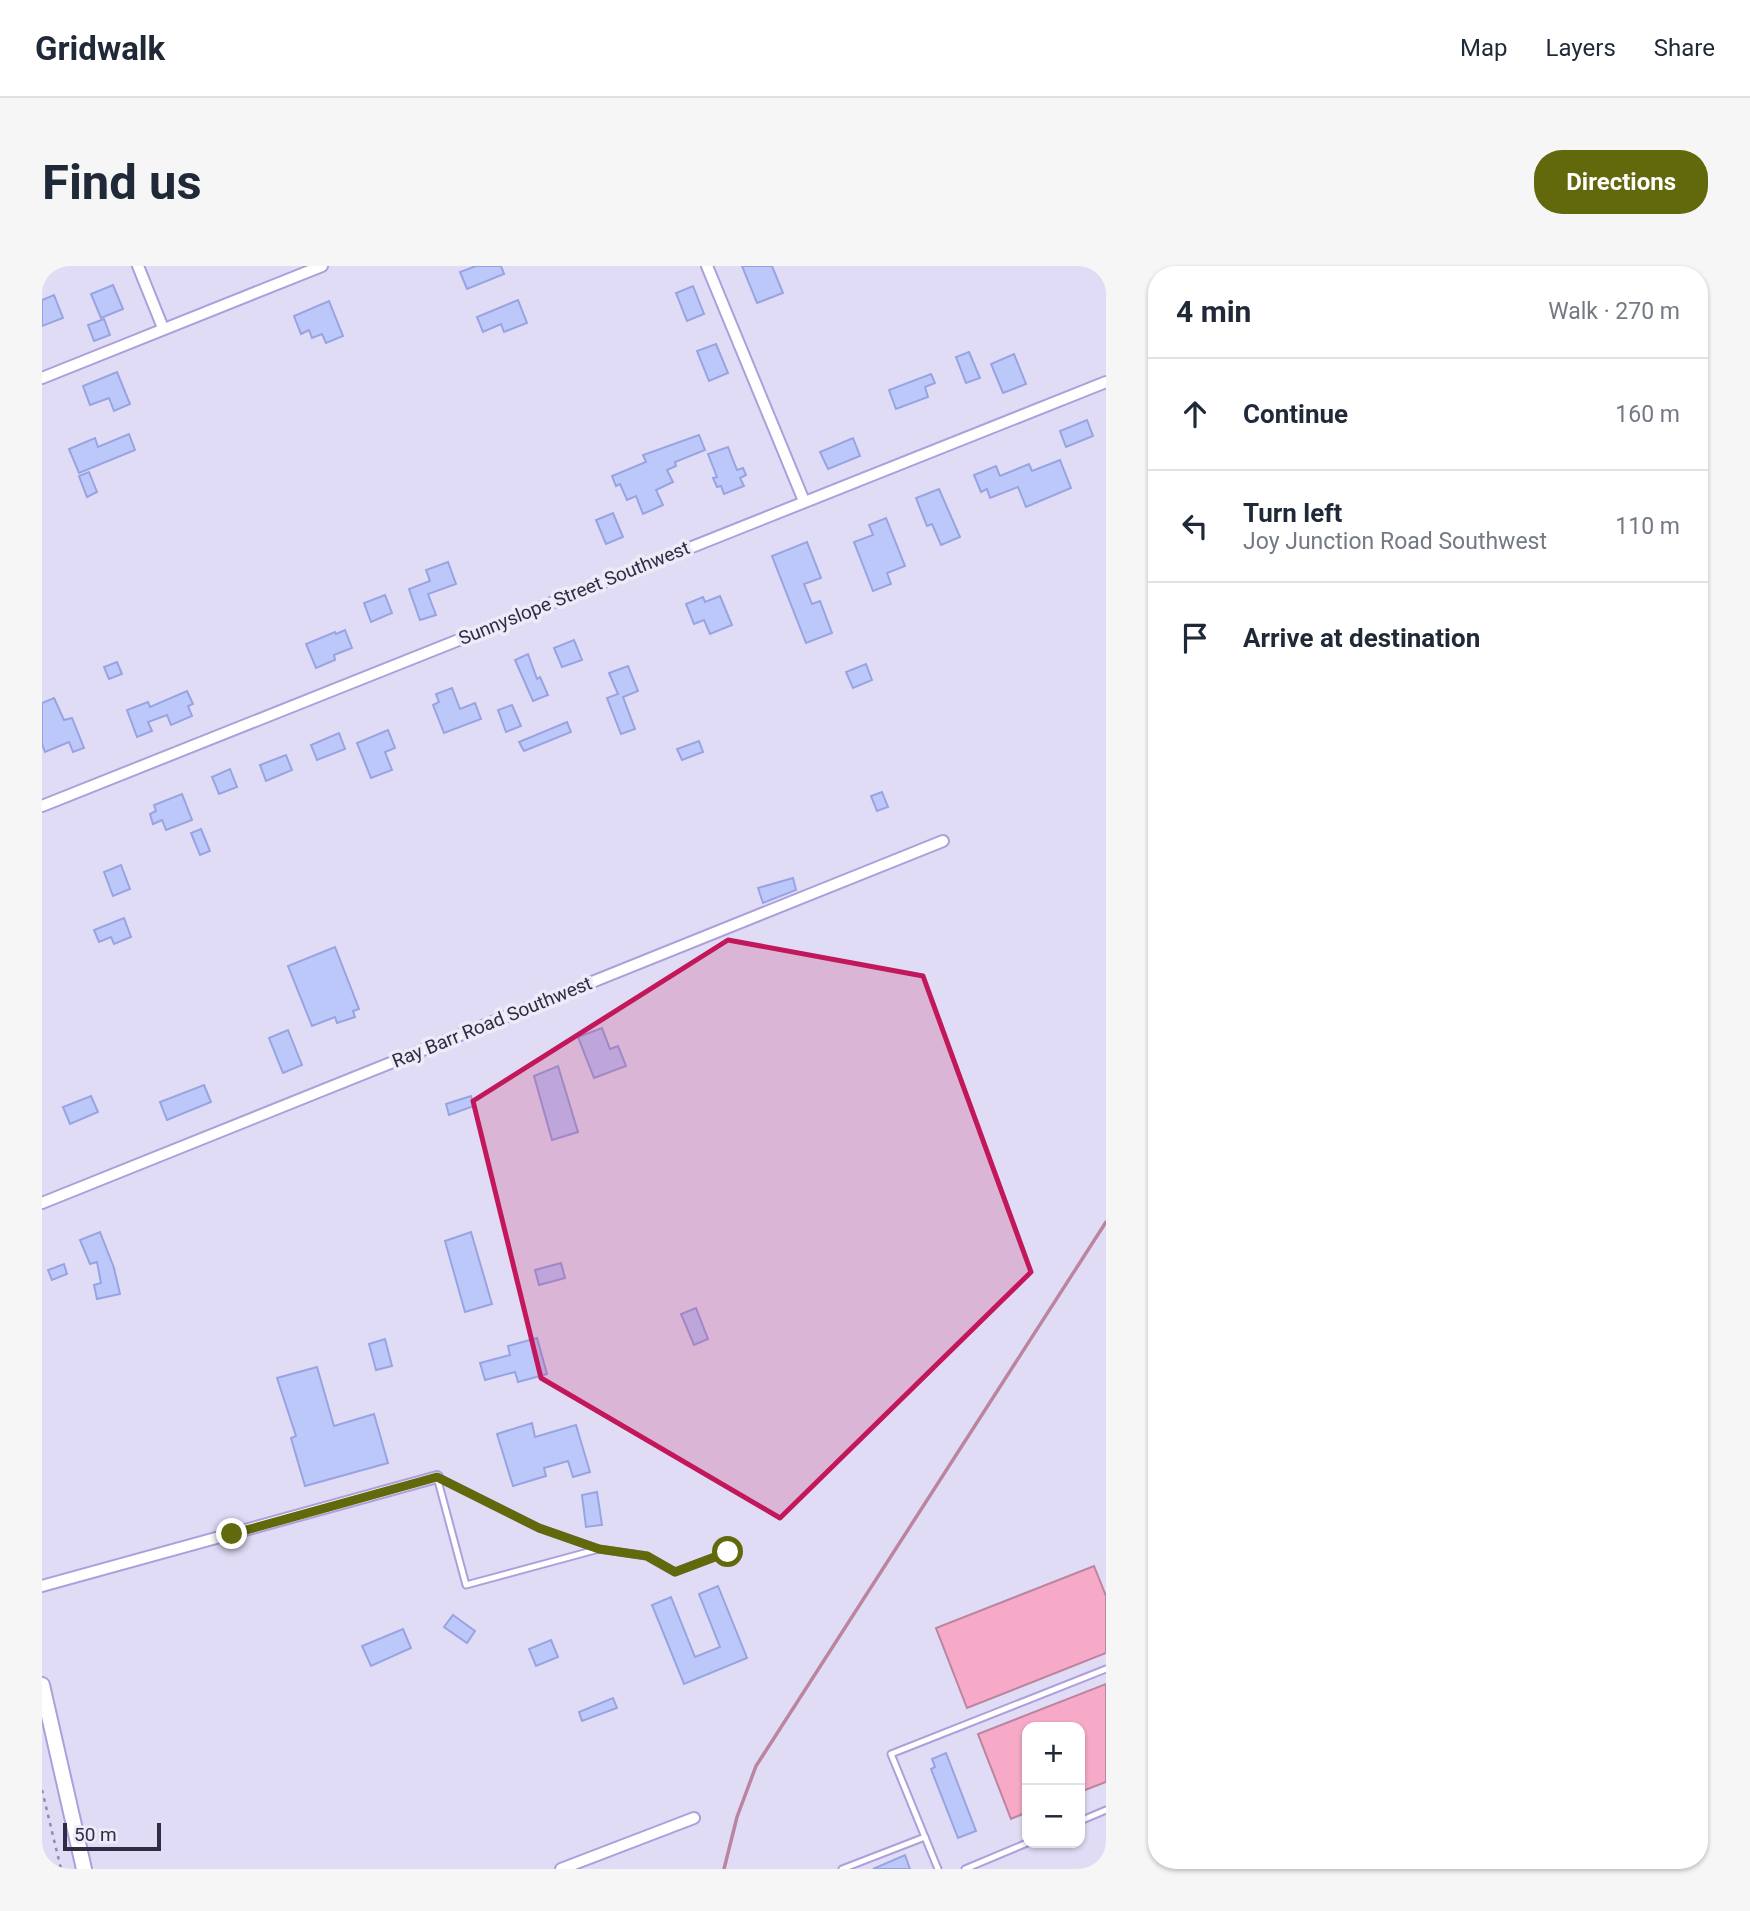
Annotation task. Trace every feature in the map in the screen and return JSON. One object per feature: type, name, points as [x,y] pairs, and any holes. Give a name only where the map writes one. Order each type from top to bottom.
[{"type":"street","points":[[138,266],[163,328]]},
{"type":"street","points":[[42,378],[321,266]]},
{"type":"street","points":[[707,266],[804,501]]},
{"type":"street","name":"Sunnyslope Street Southwest","points":[[42,806],[1106,382]]},
{"type":"street","name":"Ray Barr Road Southwest","points":[[42,1203],[943,841]]},
{"type":"street","points":[[42,1586],[437,1477]]},
{"type":"street","points":[[42,1685],[84,1869]]},
{"type":"street","points":[[561,1869],[694,1818]]},
{"type":"lane","points":[[437,1477],[466,1585],[599,1549]]},
{"type":"lane","points":[[437,1477],[539,1528],[599,1549],[647,1556],[675,1572],[728,1552]]},
{"type":"lane","points":[[938,1869],[891,1754],[1106,1669]]},
{"type":"lane","points":[[1085,1819],[1106,1810]]},
{"type":"lane","points":[[842,1869],[925,1837]]},
{"type":"lane","points":[[965,1869],[1022,1845]]},
{"type":"path","points":[[42,1790],[61,1869]]},
{"type":"highlighted area","points":[[728,940],[923,976],[1031,1272],[780,1518],[541,1378],[473,1101]]},
{"type":"shaded area","points":[[1094,1566],[1106,1596],[1106,1653],[967,1708],[936,1628]]},
{"type":"shaded area","points":[[1106,1684],[1106,1782],[1085,1790],[1085,1722],[1022,1722],[1022,1814],[1011,1819],[978,1734]]},
{"type":"building","points":[[476,266],[501,266],[504,274],[467,289],[460,272]]},
{"type":"building","points":[[742,266],[772,266],[783,293],[757,303]]},
{"type":"building","points":[[113,285],[123,309],[101,318],[91,294]]},
{"type":"building","points":[[693,286],[704,314],[687,321],[676,293]]},
{"type":"building","points":[[54,295],[63,318],[42,326],[42,300]]},
{"type":"building","points":[[518,300],[527,323],[504,332],[501,324],[483,332],[477,317]]},
{"type":"building","points":[[329,301],[343,336],[326,343],[322,334],[312,338],[309,330],[301,334],[294,316]]},
{"type":"building","points":[[104,319],[110,335],[94,341],[88,325]]},
{"type":"building","points":[[716,344],[728,373],[709,381],[697,351]]},
{"type":"building","points":[[969,352],[980,378],[966,383],[956,357]]},
{"type":"building","points":[[1014,354],[1026,384],[1003,393],[991,364]]},
{"type":"building","points":[[117,372],[130,404],[114,411],[109,398],[90,405],[83,386]]},
{"type":"building","points":[[931,374],[935,383],[925,387],[928,397],[896,409],[889,390]]},
{"type":"building","points":[[1087,420],[1093,436],[1066,447],[1060,431]]},
{"type":"building","points":[[129,434],[135,450],[79,473],[69,449],[95,438],[98,447]]},
{"type":"building","points":[[699,435],[705,450],[675,462],[676,466],[667,470],[673,482],[656,490],[663,505],[643,514],[636,496],[627,500],[620,484],[616,486],[612,476],[646,462],[643,455]]},
{"type":"building","points":[[853,438],[860,456],[828,469],[820,452]]},
{"type":"building","points":[[728,447],[737,470],[743,468],[746,475],[740,478],[744,486],[724,494],[713,478],[717,477],[708,454]]},
{"type":"building","points":[[1060,460],[1071,488],[1026,507],[1018,487],[990,498],[987,489],[981,492],[974,475],[996,466],[1000,476],[1029,464],[1032,471]]},
{"type":"building","points":[[89,472],[97,492],[87,497],[79,476]]},
{"type":"building","points":[[939,489],[960,537],[941,545],[932,524],[927,526],[916,498]]},
{"type":"building","points":[[613,513],[623,537],[606,544],[596,520]]},
{"type":"building","points":[[886,518],[905,566],[887,573],[891,584],[873,591],[854,542],[873,535],[869,525]]},
{"type":"building","points":[[807,542],[821,578],[804,584],[812,604],[820,601],[832,633],[806,643],[772,556]]},
{"type":"building","points":[[448,562],[456,584],[428,594],[436,615],[420,620],[409,589],[430,581],[426,570]]},
{"type":"building","points":[[385,595],[392,613],[371,622],[364,603]]},
{"type":"building","points":[[720,596],[732,625],[710,634],[704,620],[694,624],[686,604],[703,597],[705,602]]},
{"type":"building","points":[[345,630],[352,648],[334,655],[335,660],[316,668],[306,644]]},
{"type":"building","points":[[574,640],[582,660],[562,667],[554,648]]},
{"type":"building","points":[[528,654],[537,679],[540,677],[548,695],[533,701],[515,660]]},
{"type":"building","points":[[117,662],[122,674],[109,679],[104,667]]},
{"type":"building","points":[[866,664],[872,680],[853,688],[846,672]]},
{"type":"building","points":[[628,666],[638,691],[623,697],[635,729],[621,734],[607,698],[618,694],[609,673]]},
{"type":"building","points":[[452,688],[460,709],[475,703],[481,719],[444,733],[433,705],[439,702],[436,694]]},
{"type":"building","points":[[187,691],[193,704],[188,706],[192,716],[171,725],[167,715],[148,722],[152,731],[137,737],[127,710],[148,702],[150,707]]},
{"type":"building","points":[[54,698],[64,720],[72,718],[84,748],[73,752],[69,742],[45,752],[42,744],[42,703]]},
{"type":"building","points":[[512,705],[521,726],[506,732],[498,710]]},
{"type":"building","points":[[567,722],[571,732],[524,751],[519,742]]},
{"type":"building","points":[[388,730],[395,748],[385,752],[392,770],[371,778],[357,743]]},
{"type":"building","points":[[339,733],[345,749],[317,760],[311,745]]},
{"type":"building","points":[[699,741],[703,752],[682,760],[677,749]]},
{"type":"building","points":[[286,755],[292,770],[266,781],[260,765]]},
{"type":"building","points":[[230,769],[237,787],[219,794],[212,777]]},
{"type":"building","points":[[882,792],[888,807],[877,811],[871,796]]},
{"type":"building","points":[[182,794],[192,820],[166,830],[162,820],[153,824],[150,814],[156,811],[154,805]]},
{"type":"building","points":[[201,829],[210,851],[200,855],[191,833]]},
{"type":"building","points":[[121,865],[130,889],[113,896],[104,872]]},
{"type":"building","points":[[793,878],[796,890],[763,903],[758,888]]},
{"type":"building","points":[[124,918],[131,937],[114,944],[111,937],[99,942],[94,930]]},
{"type":"building","points":[[335,947],[359,1009],[353,1011],[355,1017],[337,1023],[335,1017],[312,1026],[288,966]]},
{"type":"building","points":[[602,1028],[610,1049],[618,1046],[626,1066],[594,1078],[578,1037]]},
{"type":"building","points":[[288,1030],[302,1065],[283,1073],[269,1038]]},
{"type":"building","points":[[558,1066],[578,1132],[552,1140],[534,1076]]},
{"type":"building","points":[[204,1085],[211,1102],[167,1120],[160,1102]]},
{"type":"building","points":[[91,1096],[98,1112],[70,1124],[63,1107]]},
{"type":"building","points":[[471,1096],[474,1106],[449,1115],[446,1104]]},
{"type":"building","points":[[100,1232],[114,1268],[120,1294],[97,1299],[94,1285],[101,1283],[97,1262],[90,1264],[80,1240]]},
{"type":"building","points":[[471,1232],[492,1304],[465,1312],[445,1241]]},
{"type":"building","points":[[561,1263],[565,1278],[539,1285],[535,1270]]},
{"type":"building","points":[[64,1264],[67,1274],[52,1280],[48,1270]]},
{"type":"building","points":[[696,1308],[708,1339],[694,1345],[681,1314]]},
{"type":"building","points":[[537,1338],[547,1374],[518,1382],[515,1372],[485,1380],[480,1363],[510,1355],[508,1346]]},
{"type":"building","points":[[385,1339],[392,1366],[376,1370],[369,1344]]},
{"type":"building","points":[[317,1367],[334,1426],[374,1414],[388,1463],[305,1486],[291,1438],[296,1436],[277,1378]]},
{"type":"building","points":[[532,1423],[535,1437],[576,1425],[590,1472],[573,1477],[568,1461],[544,1468],[546,1476],[513,1486],[497,1434]]},
{"type":"building","points":[[597,1492],[602,1525],[586,1527],[582,1495]]},
{"type":"building","points":[[718,1586],[747,1658],[684,1684],[652,1605],[671,1597],[695,1657],[720,1647],[699,1594]]},
{"type":"building","points":[[453,1615],[475,1631],[467,1643],[444,1627]]},
{"type":"building","points":[[403,1629],[411,1648],[371,1666],[362,1646]]},
{"type":"building","points":[[551,1640],[558,1657],[536,1666],[529,1649]]},
{"type":"building","points":[[613,1698],[617,1708],[582,1721],[579,1712]]},
{"type":"building","points":[[946,1753],[976,1831],[958,1838],[931,1769],[935,1767],[932,1759]]},
{"type":"building","points":[[905,1855],[910,1869],[873,1869]]},
{"type":"waterway","points":[[724,1869],[737,1817],[756,1766],[1106,1222]]},
{"type":"route","points":[[232,1534],[437,1477],[539,1528],[599,1549],[647,1556],[675,1572],[728,1552]]}]
